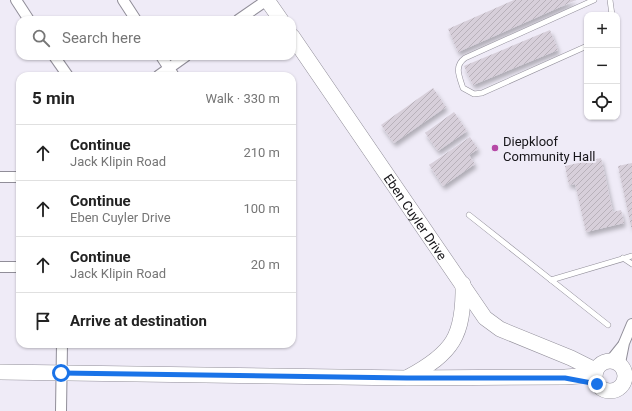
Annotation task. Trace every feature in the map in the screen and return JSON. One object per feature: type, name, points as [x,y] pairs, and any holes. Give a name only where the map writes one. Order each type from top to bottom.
[{"type":"street","points":[[16,0],[26,16]]},
{"type":"street","points":[[122,0],[133,16]]},
{"type":"street","points":[[244,16],[267,0],[278,16]]},
{"type":"street","name":"Eben Cuyler Drive","points":[[296,42],[478,308],[491,324],[514,336],[613,374]]},
{"type":"street","points":[[57,60],[65,72]]},
{"type":"street","points":[[164,60],[172,72],[182,60]]},
{"type":"street","points":[[0,177],[16,177]]},
{"type":"street","points":[[0,266],[16,267]]},
{"type":"street","points":[[407,378],[435,361],[455,339],[460,327],[462,314],[463,284]]},
{"type":"street","points":[[0,372],[407,378],[565,378],[613,374],[632,324]]},
{"type":"street","points":[[61,411],[62,348]]},
{"type":"lane","points":[[584,47],[482,93],[474,94],[463,88],[458,74],[458,66],[461,61],[466,58],[594,0]]},
{"type":"lane","points":[[610,0],[612,12]]},
{"type":"lane","points":[[469,215],[608,326]]},
{"type":"lane","points":[[552,280],[632,256]]},
{"type":"lane","points":[[623,258],[632,264]]},
{"type":"building","points":[[514,0],[576,0],[458,52],[448,29]]},
{"type":"building","points":[[550,30],[558,50],[473,85],[464,66]]},
{"type":"building","points":[[433,88],[446,107],[394,143],[381,125]]},
{"type":"building","points":[[454,112],[467,131],[438,151],[425,133]]},
{"type":"building","points":[[470,137],[478,149],[469,155],[475,164],[443,186],[429,165]]},
{"type":"building","points":[[601,158],[613,212],[621,210],[624,223],[586,232],[575,184],[569,185],[565,166]]},
{"type":"building","points":[[632,163],[632,227],[631,227],[618,166]]},
{"type":"place","name":"Diepkloof Community Hall","points":[[495,148]]},
{"type":"route","points":[[61,373],[407,378],[565,378],[597,384]]}]
